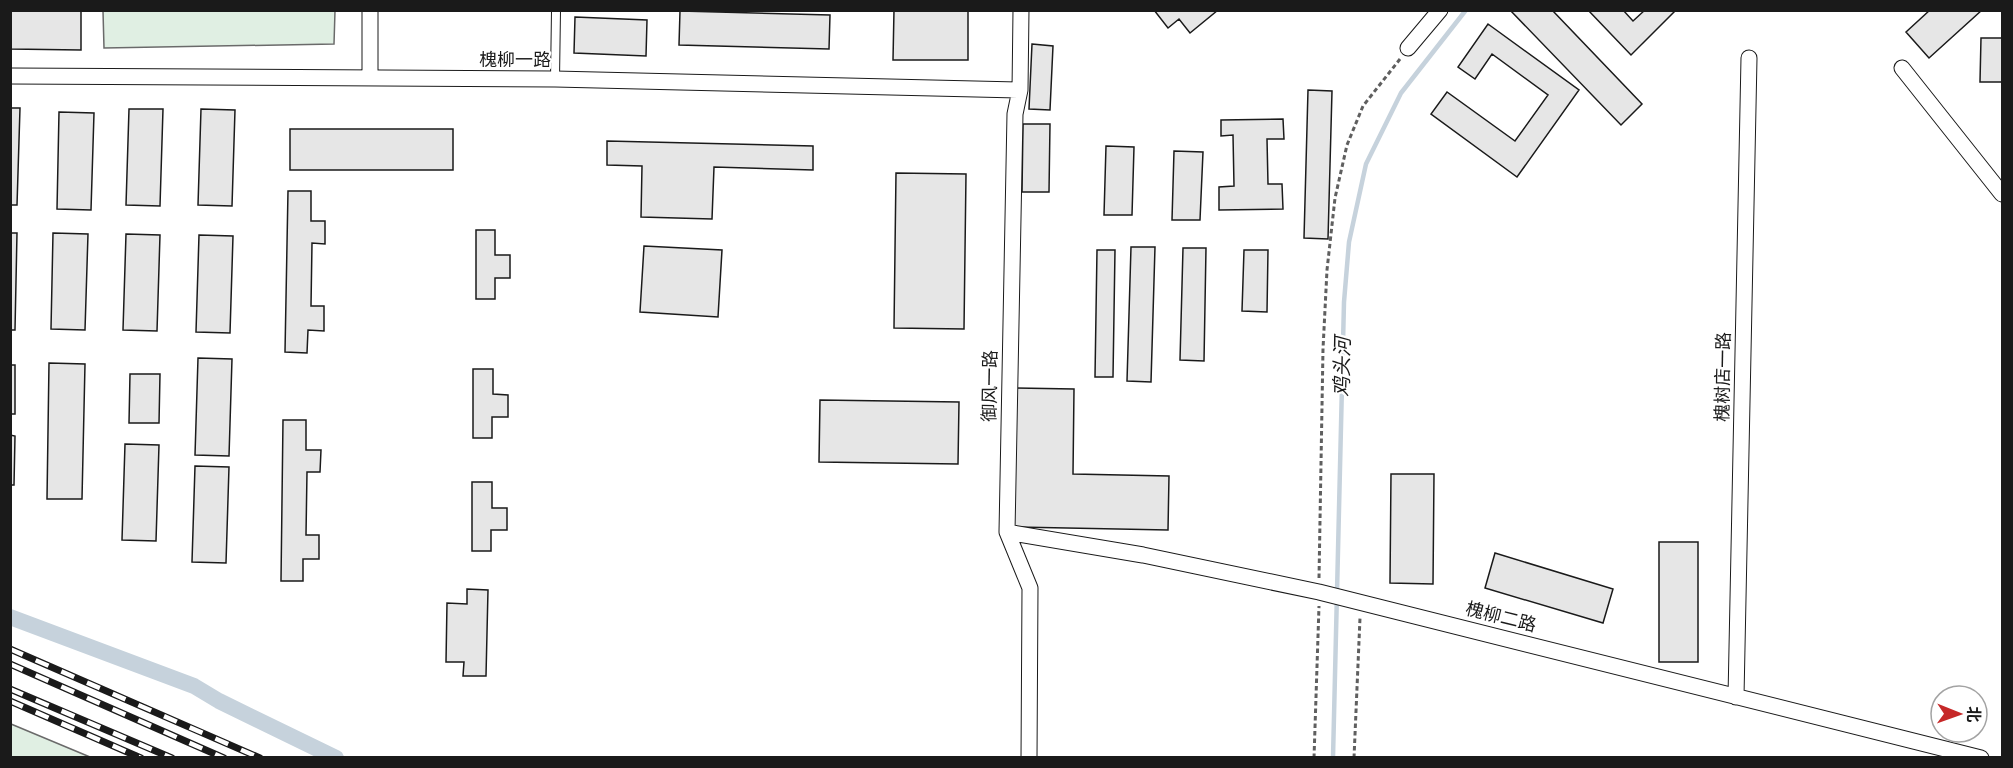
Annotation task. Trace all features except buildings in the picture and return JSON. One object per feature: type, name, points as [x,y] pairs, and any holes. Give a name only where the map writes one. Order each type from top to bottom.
[{"type":"street","points":[[370,10],[370,78]]},
{"type":"street","name":"御风一路","points":[[1021,10],[1020,90],[1015,114],[1007,532],[1030,588],[1029,758]]},
{"type":"street","points":[[1408,48],[1440,10]]},
{"type":"street","name":"槐树店一路","points":[[1736,697],[1749,58]]},
{"type":"street","points":[[1902,68],[2002,194]]},
{"type":"street","name":"槐柳一路","points":[[10,76],[555,79],[1020,90]]},
{"type":"street","name":"槐柳二路","points":[[1007,532],[1143,555],[1319,592],[1981,758]]},
{"type":"lane","points":[[555,79],[556,10]]},
{"type":"path","points":[[1314,758],[1323,350],[1327,270],[1335,198],[1347,145],[1364,106],[1408,48]]},
{"type":"path","points":[[1354,758],[1361,602]]},
{"type":"green space","points":[[103,11],[335,11],[334,44],[104,48]]},
{"type":"green space","points":[[11,724],[90,757],[11,757]]},
{"type":"waterway","name":"鸡头河","points":[[1333,758],[1344,302],[1349,242],[1366,164],[1401,93],[1466,10]]},
{"type":"waterway","points":[[10,617],[194,686],[219,701],[336,758]]},
{"type":"railway","points":[[10,649],[260,758]]},
{"type":"railway","points":[[10,664],[224,758]]},
{"type":"railway","points":[[10,689],[172,758]]},
{"type":"railway","points":[[10,701],[141,758]]}]
